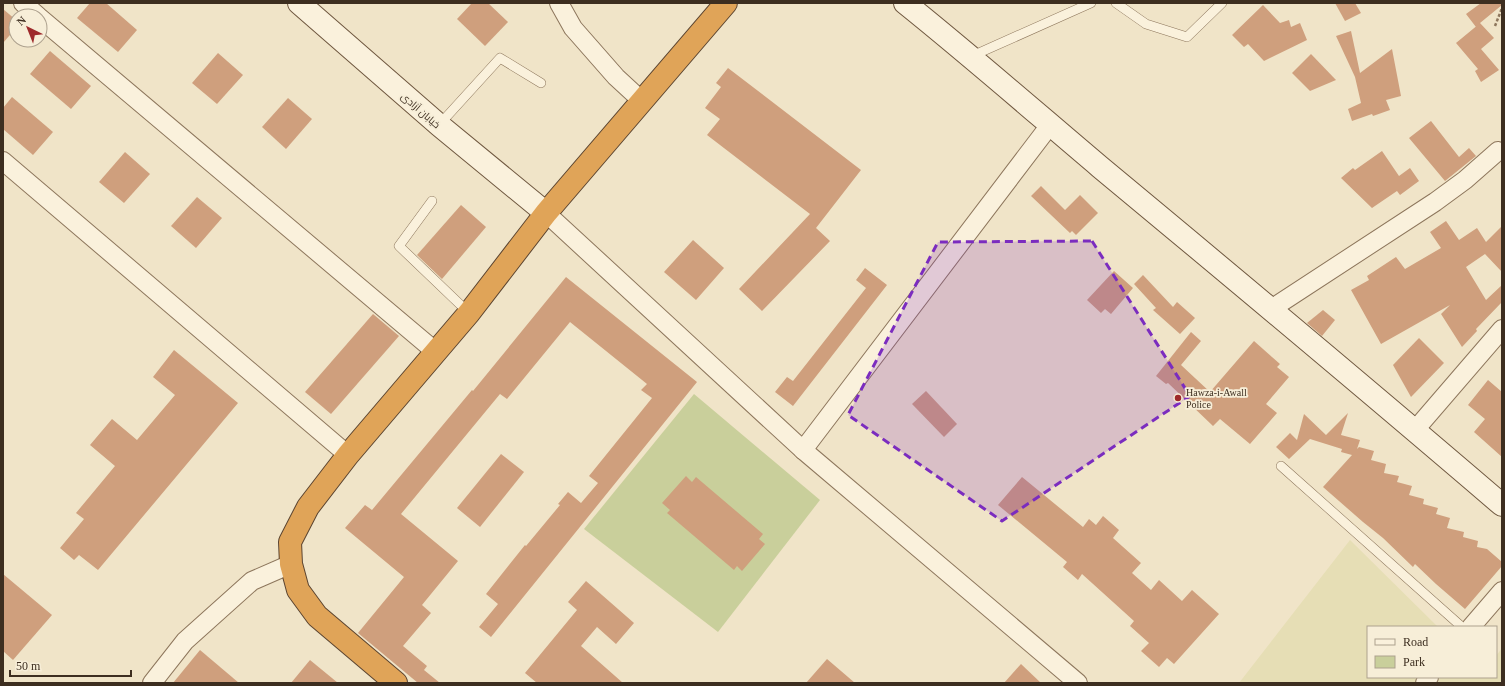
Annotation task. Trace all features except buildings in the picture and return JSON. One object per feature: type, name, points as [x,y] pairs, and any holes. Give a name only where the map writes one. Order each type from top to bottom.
[{"type":"highway","points":[[396,683],[317,616],[298,590],[291,564],[290,542],[308,507],[348,455],[469,313],[546,213],[722,5]]},
{"type":"street","name":"خیابان آزادی","points":[[299,3],[438,125],[546,213]]},
{"type":"street","points":[[559,3],[573,28],[616,77],[642,101]]},
{"type":"street","points":[[905,3],[1415,430],[1502,505]]},
{"type":"street","points":[[48,25],[436,352]]},
{"type":"street","points":[[803,450],[1050,125]]},
{"type":"street","points":[[1271,309],[1435,202],[1465,180],[1498,151]]},
{"type":"street","points":[[3,161],[348,455]]},
{"type":"street","points":[[546,213],[803,450],[1078,683]]},
{"type":"street","points":[[1415,430],[1502,329]]},
{"type":"street","points":[[152,683],[186,641],[252,581],[291,564]]},
{"type":"street","points":[[1472,626],[1502,591]]},
{"type":"lane","points":[[971,57],[1091,3]]},
{"type":"lane","points":[[1116,3],[1146,24],[1187,37],[1222,3]]},
{"type":"lane","points":[[438,125],[500,58],[541,83]]},
{"type":"lane","points":[[432,201],[399,246],[469,313]]},
{"type":"lane","points":[[1281,466],[1461,626]]},
{"type":"path","points":[[1495,26],[1502,8]]},
{"type":"highlighted area","points":[[1092,241],[1190,396],[1002,521],[848,415],[938,242]]},
{"type":"shaded area","points":[[1350,540],[1437,626],[1367,626],[1367,678],[1497,678],[1497,655],[1502,648],[1502,683],[1239,683]]},
{"type":"green space","points":[[694,394],[820,500],[718,632],[584,529]]},
{"type":"place","name":"Hawza-i-Awall Police","points":[[1178,398]]}]
